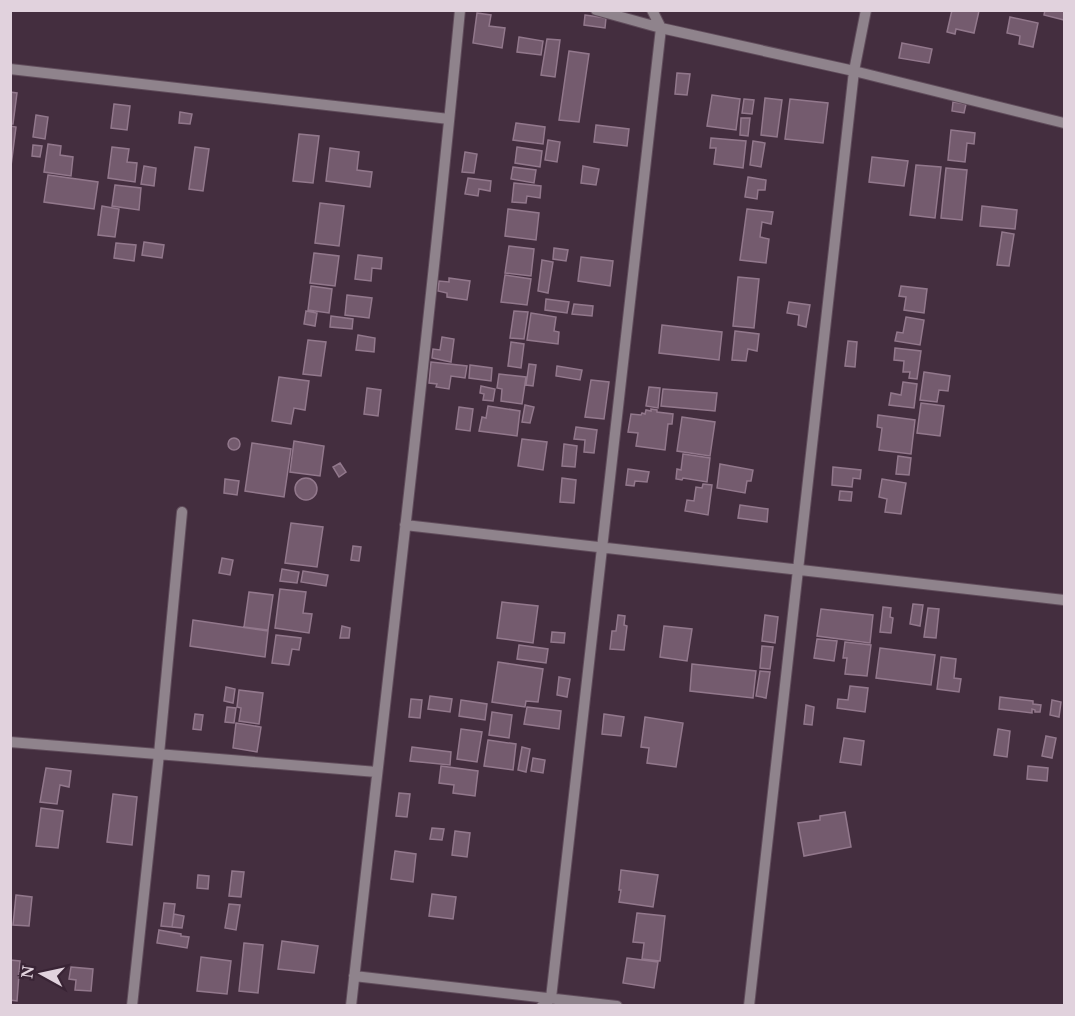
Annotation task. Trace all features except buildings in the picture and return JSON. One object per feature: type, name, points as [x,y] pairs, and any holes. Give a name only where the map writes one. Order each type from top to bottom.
[{"type":"street","points":[[351,1005],[460,10]]},
{"type":"street","points":[[596,10],[661,28],[854,71],[1065,123]]},
{"type":"street","points":[[547,1002],[602,548],[661,28],[652,10]]},
{"type":"street","points":[[749,1005],[854,71],[866,10]]},
{"type":"street","points":[[10,69],[449,119]]},
{"type":"street","points":[[132,1005],[182,512]]},
{"type":"street","points":[[405,525],[1065,600]]},
{"type":"street","points":[[10,742],[377,772]]},
{"type":"street","points":[[354,976],[547,1002],[617,1005]]}]
